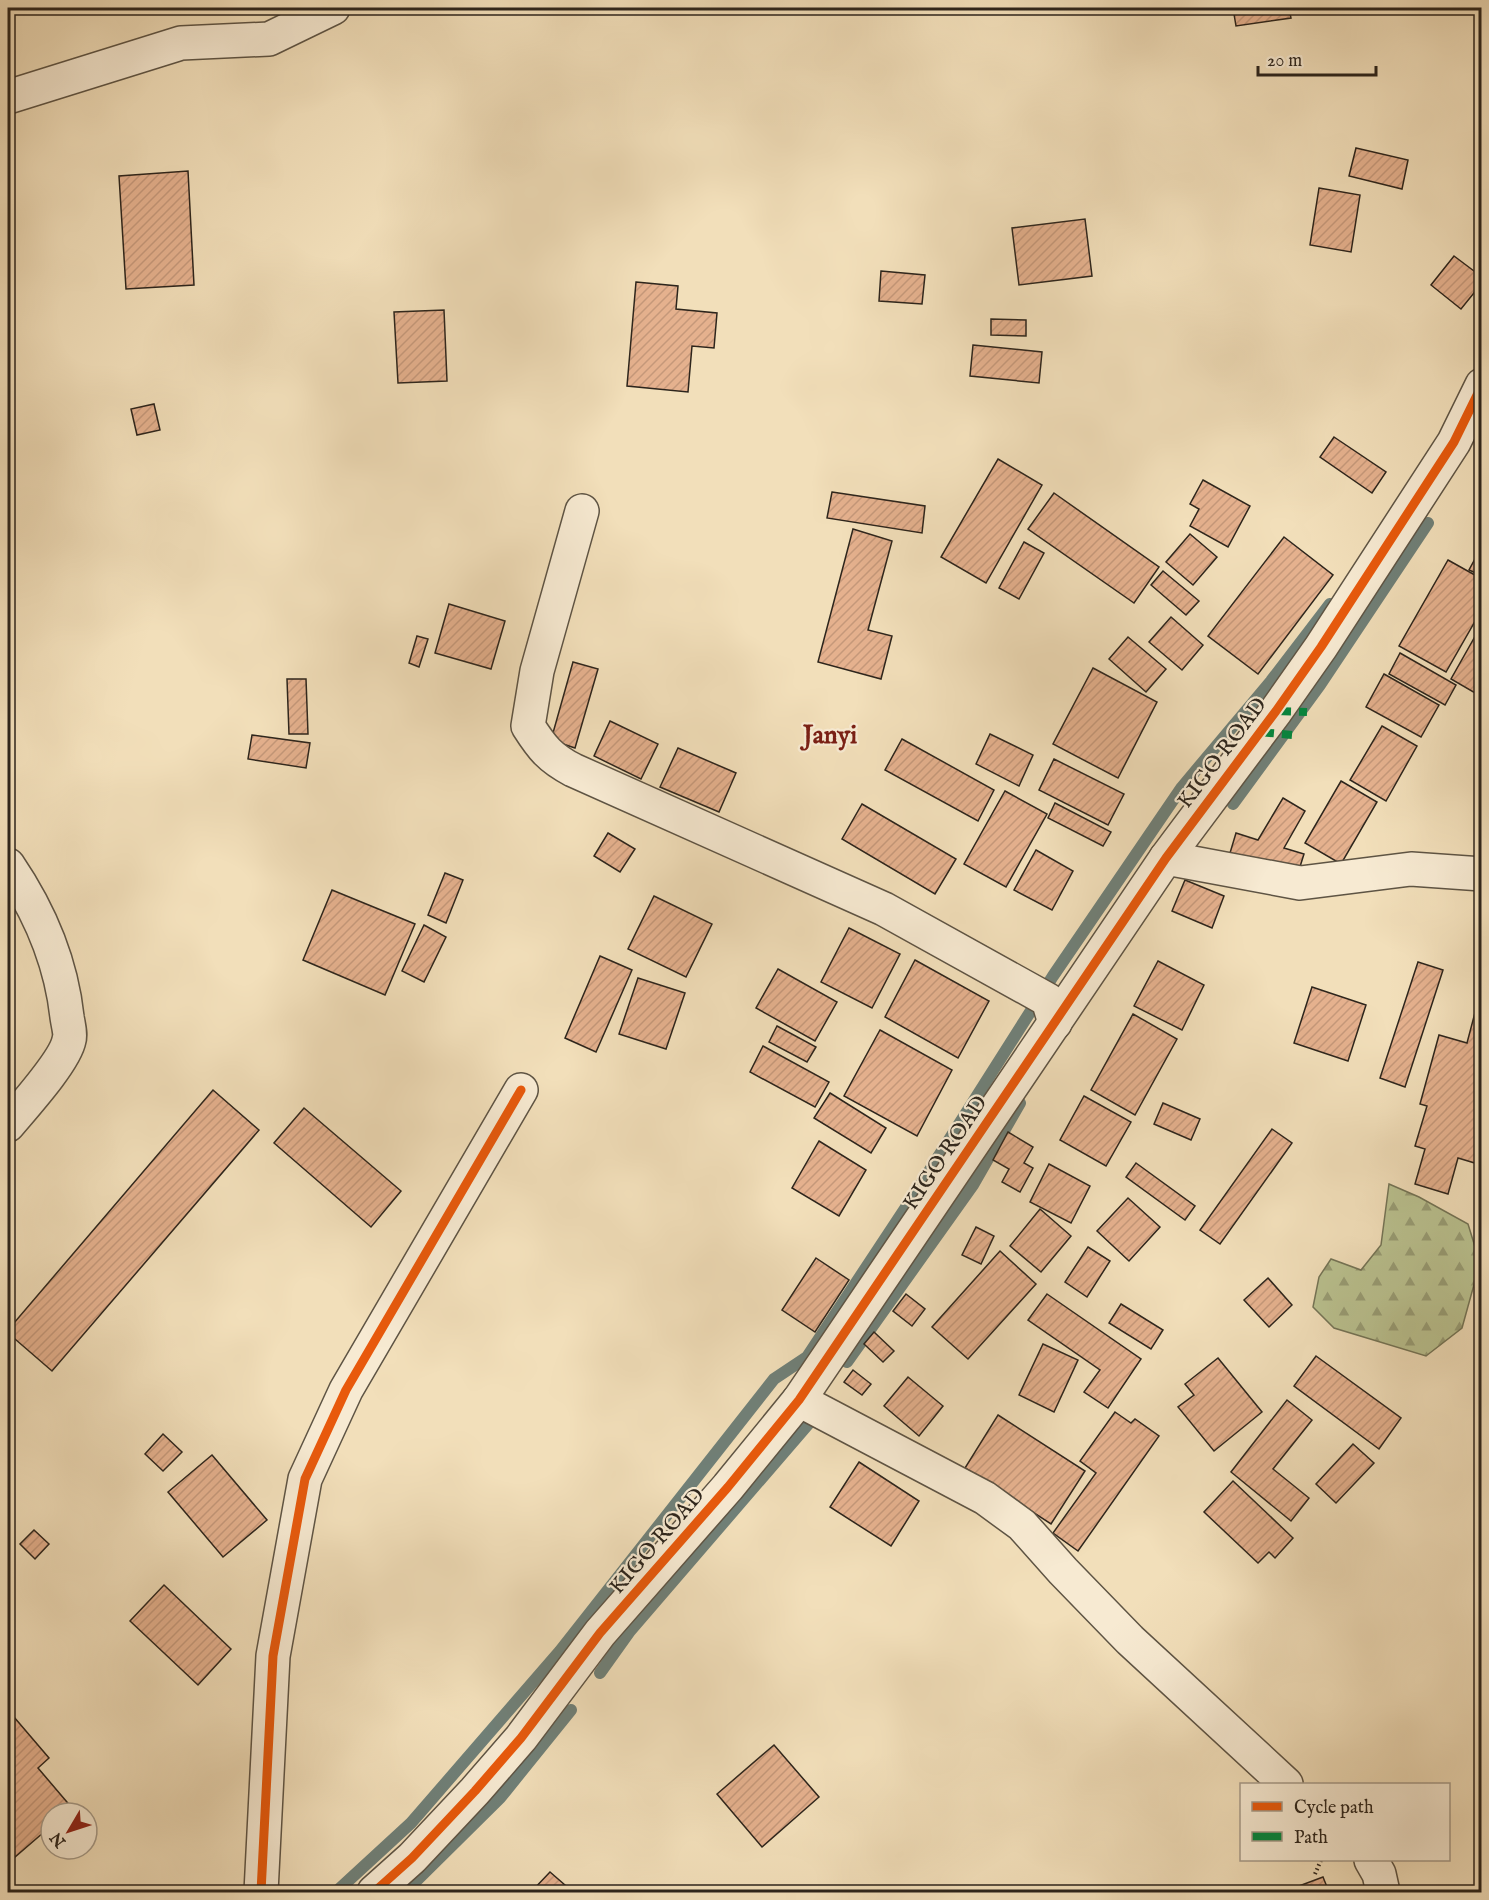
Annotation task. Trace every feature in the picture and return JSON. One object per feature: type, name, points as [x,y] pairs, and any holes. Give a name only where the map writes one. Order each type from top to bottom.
[{"type":"street","points":[[8,97],[181,43],[269,39],[333,8]]},
{"type":"street","name":"KIGO ROAD","points":[[374,1893],[412,1858],[476,1791],[520,1738],[600,1632],[728,1487],[800,1400],[1166,858],[1276,711],[1321,646],[1454,442],[1482,385]]},
{"type":"street","points":[[582,511],[537,671],[528,726],[541,748],[555,761],[573,770],[884,909],[1048,1000],[1055,1023]]},
{"type":"street","points":[[1166,858],[1300,883],[1411,869],[1482,874]]},
{"type":"street","points":[[8,865],[49,937],[64,990],[69,1040],[56,1066],[8,1125]]},
{"type":"street","points":[[261,1893],[273,1656],[305,1479],[346,1390],[521,1090]]},
{"type":"street","points":[[800,1400],[985,1498],[1022,1525],[1130,1640],[1284,1783]]},
{"type":"street","points":[[1372,1861],[1379,1874],[1383,1893]]},
{"type":"path","points":[[1315,1874],[1321,1861]]},
{"type":"green space","points":[[1389,1184],[1419,1197],[1468,1224],[1480,1263],[1462,1328],[1426,1356],[1334,1328],[1313,1307],[1319,1277],[1331,1259],[1361,1270],[1381,1245]]},
{"type":"building","points":[[1233,8],[1289,8],[1291,18],[1236,26]]},
{"type":"building","points":[[1356,148],[1408,160],[1402,189],[1349,176]]},
{"type":"building","points":[[188,171],[194,285],[126,289],[119,176]]},
{"type":"building","points":[[1319,188],[1360,195],[1351,252],[1310,245]]},
{"type":"building","points":[[1085,219],[1092,276],[1019,285],[1012,228]]},
{"type":"building","points":[[1454,256],[1482,277],[1482,283],[1461,309],[1431,285]]},
{"type":"building","points":[[881,271],[925,275],[922,304],[879,301]]},
{"type":"building","points":[[636,282],[678,286],[676,309],[717,313],[714,348],[692,346],[688,392],[627,386]]},
{"type":"building","points":[[444,310],[447,381],[398,383],[394,312]]},
{"type":"building","points":[[991,319],[1026,320],[1026,336],[991,335]]},
{"type":"building","points":[[973,345],[1042,352],[1039,383],[970,376]]},
{"type":"building","points":[[154,404],[160,430],[137,435],[131,409]]},
{"type":"building","points":[[1334,437],[1386,472],[1372,493],[1320,457]]},
{"type":"building","points":[[998,459],[1042,485],[986,583],[941,557]]},
{"type":"building","points":[[1203,480],[1250,506],[1228,547],[1190,526],[1199,509],[1190,504]]},
{"type":"building","points":[[832,492],[925,506],[922,533],[827,518]]},
{"type":"building","points":[[1054,493],[1159,567],[1134,603],[1028,529]]},
{"type":"building","points":[[853,529],[892,541],[868,630],[892,636],[881,679],[818,662]]},
{"type":"building","points":[[1190,534],[1217,557],[1193,585],[1166,562]]},
{"type":"building","points":[[1284,537],[1333,575],[1258,674],[1208,636]]},
{"type":"building","points":[[1024,542],[1044,553],[1019,599],[999,588]]},
{"type":"building","points":[[1482,546],[1482,576],[1469,570]]},
{"type":"building","points":[[1448,560],[1482,579],[1482,609],[1446,672],[1399,646]]},
{"type":"building","points":[[1163,571],[1199,601],[1186,615],[1151,585]]},
{"type":"building","points":[[449,604],[505,621],[491,669],[435,653]]},
{"type":"building","points":[[1171,617],[1203,645],[1182,670],[1149,642]]},
{"type":"building","points":[[1482,624],[1482,697],[1451,679]]},
{"type":"building","points":[[417,636],[428,639],[419,667],[409,663]]},
{"type":"building","points":[[1128,637],[1166,669],[1146,692],[1109,659]]},
{"type":"building","points":[[1400,653],[1456,685],[1445,705],[1389,674]]},
{"type":"building","points":[[573,662],[598,669],[575,748],[551,740]]},
{"type":"building","points":[[1093,668],[1157,702],[1118,778],[1053,744]]},
{"type":"building","points":[[1384,674],[1439,705],[1421,737],[1366,707]]},
{"type":"building","points":[[287,679],[306,679],[308,734],[289,734]]},
{"type":"building","points":[[610,721],[658,744],[641,779],[594,756]]},
{"type":"building","points":[[1382,726],[1417,746],[1386,801],[1350,780]]},
{"type":"building","points":[[990,734],[1033,755],[1019,786],[976,764]]},
{"type":"building","points":[[252,735],[310,743],[306,768],[248,759]]},
{"type":"building","points":[[902,739],[994,790],[978,821],[885,770]]},
{"type":"building","points":[[678,748],[736,773],[719,812],[660,787]]},
{"type":"building","points":[[1054,759],[1124,794],[1108,825],[1039,790]]},
{"type":"building","points":[[1341,781],[1377,802],[1341,864],[1305,843]]},
{"type":"building","points":[[1005,791],[1047,814],[1006,887],[964,864]]},
{"type":"building","points":[[1283,798],[1305,811],[1284,848],[1304,854],[1298,873],[1230,853],[1236,833],[1258,840]]},
{"type":"building","points":[[1055,803],[1111,832],[1103,846],[1048,818]]},
{"type":"building","points":[[862,804],[956,859],[935,894],[842,839]]},
{"type":"building","points":[[608,833],[635,849],[620,872],[594,856]]},
{"type":"building","points":[[1036,850],[1073,871],[1052,910],[1014,890]]},
{"type":"building","points":[[445,873],[463,880],[446,923],[428,915]]},
{"type":"building","points":[[1185,880],[1224,896],[1212,928],[1172,911]]},
{"type":"building","points":[[332,890],[415,924],[385,995],[303,960]]},
{"type":"building","points":[[654,896],[712,924],[686,977],[628,949]]},
{"type":"building","points":[[424,925],[446,937],[424,982],[402,971]]},
{"type":"building","points":[[849,928],[900,954],[872,1008],[821,982]]},
{"type":"building","points":[[600,956],[632,970],[596,1052],[565,1038]]},
{"type":"building","points":[[915,960],[989,1001],[958,1058],[885,1017]]},
{"type":"building","points":[[1158,961],[1204,985],[1182,1030],[1134,1006]]},
{"type":"building","points":[[1418,962],[1443,970],[1405,1087],[1380,1078]]},
{"type":"building","points":[[778,969],[837,1002],[815,1041],[756,1008]]},
{"type":"building","points":[[638,978],[685,993],[666,1049],[619,1034]]},
{"type":"building","points":[[1312,987],[1366,1005],[1348,1061],[1294,1043]]},
{"type":"building","points":[[1477,1005],[1482,1006],[1482,1150],[1478,1164],[1458,1158],[1448,1194],[1415,1184],[1425,1149],[1415,1146],[1427,1106],[1420,1104],[1439,1035],[1467,1043]]},
{"type":"building","points":[[1133,1014],[1177,1039],[1135,1115],[1091,1090]]},
{"type":"building","points":[[777,1026],[816,1047],[807,1062],[769,1042]]},
{"type":"building","points":[[880,1030],[952,1070],[917,1136],[844,1096]]},
{"type":"building","points":[[763,1046],[829,1082],[815,1107],[750,1072]]},
{"type":"building","points":[[213,1090],[259,1130],[52,1371],[8,1333],[8,1330]]},
{"type":"building","points":[[830,1093],[886,1128],[871,1153],[814,1118]]},
{"type":"building","points":[[1084,1096],[1131,1122],[1106,1166],[1060,1140]]},
{"type":"building","points":[[1163,1103],[1200,1119],[1191,1140],[1154,1124]]},
{"type":"building","points":[[304,1108],[401,1191],[371,1227],[274,1143]]},
{"type":"building","points":[[1272,1129],[1292,1143],[1220,1244],[1200,1230]]},
{"type":"building","points":[[1008,1132],[1033,1147],[1024,1163],[1033,1168],[1020,1192],[1002,1182],[1009,1169],[993,1160]]},
{"type":"building","points":[[819,1141],[866,1170],[839,1216],[792,1188]]},
{"type":"building","points":[[1136,1163],[1195,1206],[1185,1220],[1126,1177]]},
{"type":"building","points":[[1049,1164],[1090,1186],[1071,1223],[1030,1202]]},
{"type":"building","points":[[1128,1198],[1160,1227],[1129,1261],[1097,1231]]},
{"type":"building","points":[[1040,1209],[1071,1236],[1041,1272],[1010,1246]]},
{"type":"building","points":[[976,1227],[994,1236],[981,1264],[962,1255]]},
{"type":"building","points":[[1088,1247],[1110,1261],[1087,1297],[1065,1282]]},
{"type":"building","points":[[1000,1251],[1036,1284],[968,1359],[932,1327]]},
{"type":"building","points":[[816,1258],[849,1280],[815,1332],[782,1310]]},
{"type":"building","points":[[1268,1278],[1292,1305],[1269,1327],[1244,1300]]},
{"type":"building","points":[[906,1294],[925,1309],[912,1326],[893,1311]]},
{"type":"building","points":[[1047,1294],[1141,1359],[1108,1408],[1084,1392],[1100,1370],[1028,1320]]},
{"type":"building","points":[[1121,1304],[1163,1330],[1151,1349],[1109,1323]]},
{"type":"building","points":[[874,1332],[894,1351],[883,1362],[864,1344]]},
{"type":"building","points":[[1043,1344],[1078,1360],[1054,1412],[1019,1395]]},
{"type":"building","points":[[1316,1356],[1401,1418],[1379,1449],[1294,1386]]},
{"type":"building","points":[[1218,1358],[1262,1412],[1214,1451],[1178,1407],[1194,1395],[1185,1384]]},
{"type":"building","points":[[853,1370],[871,1384],[862,1395],[844,1382]]},
{"type":"building","points":[[908,1377],[943,1406],[919,1436],[884,1406]]},
{"type":"building","points":[[1287,1400],[1312,1420],[1273,1469],[1309,1498],[1291,1521],[1231,1472]]},
{"type":"building","points":[[1115,1412],[1131,1423],[1135,1419],[1159,1436],[1078,1551],[1053,1533],[1096,1473],[1080,1461]]},
{"type":"building","points":[[998,1415],[1085,1471],[1051,1524],[965,1468]]},
{"type":"building","points":[[163,1434],[182,1452],[163,1471],[145,1454]]},
{"type":"building","points":[[1353,1444],[1374,1463],[1336,1503],[1316,1484]]},
{"type":"building","points":[[212,1455],[267,1520],[223,1557],[168,1492]]},
{"type":"building","points":[[859,1462],[919,1501],[891,1546],[830,1507]]},
{"type":"building","points":[[1233,1481],[1293,1538],[1275,1558],[1269,1552],[1258,1563],[1204,1512]]},
{"type":"building","points":[[34,1530],[49,1544],[35,1559],[20,1544]]},
{"type":"building","points":[[164,1585],[231,1649],[198,1685],[130,1621]]},
{"type":"building","points":[[8,1710],[49,1758],[38,1768],[66,1801],[39,1801],[39,1836],[8,1863]]},
{"type":"building","points":[[774,1745],[819,1797],[762,1847],[717,1794]]},
{"type":"building","points":[[550,1872],[573,1892],[531,1892]]},
{"type":"building","points":[[1323,1877],[1329,1892],[1283,1892]]},
{"type":"waterway","points":[[1233,804],[1320,685],[1428,523]]},
{"type":"waterway","points":[[336,1892],[411,1823],[560,1651],[774,1379],[807,1357],[914,1195],[1053,976],[1182,787],[1271,681],[1330,604]]},
{"type":"waterway","points":[[847,1362],[973,1185],[1020,1103]]},
{"type":"waterway","points":[[600,1673],[630,1631],[816,1415],[819,1417]]},
{"type":"waterway","points":[[405,1892],[500,1798],[571,1710]]},
{"type":"marked path","points":[[1276,711],[1307,712]]},
{"type":"marked path","points":[[1259,732],[1292,735]]},
{"type":"cycle path","points":[[374,1892],[412,1858],[521,1738],[600,1633],[728,1487],[799,1400],[1166,858],[1321,647],[1454,442],[1482,385]]},
{"type":"cycle path","points":[[261,1892],[273,1656],[305,1479],[346,1390],[521,1090]]},
{"type":"district","name":"Janyi","points":[[830,734]]}]
